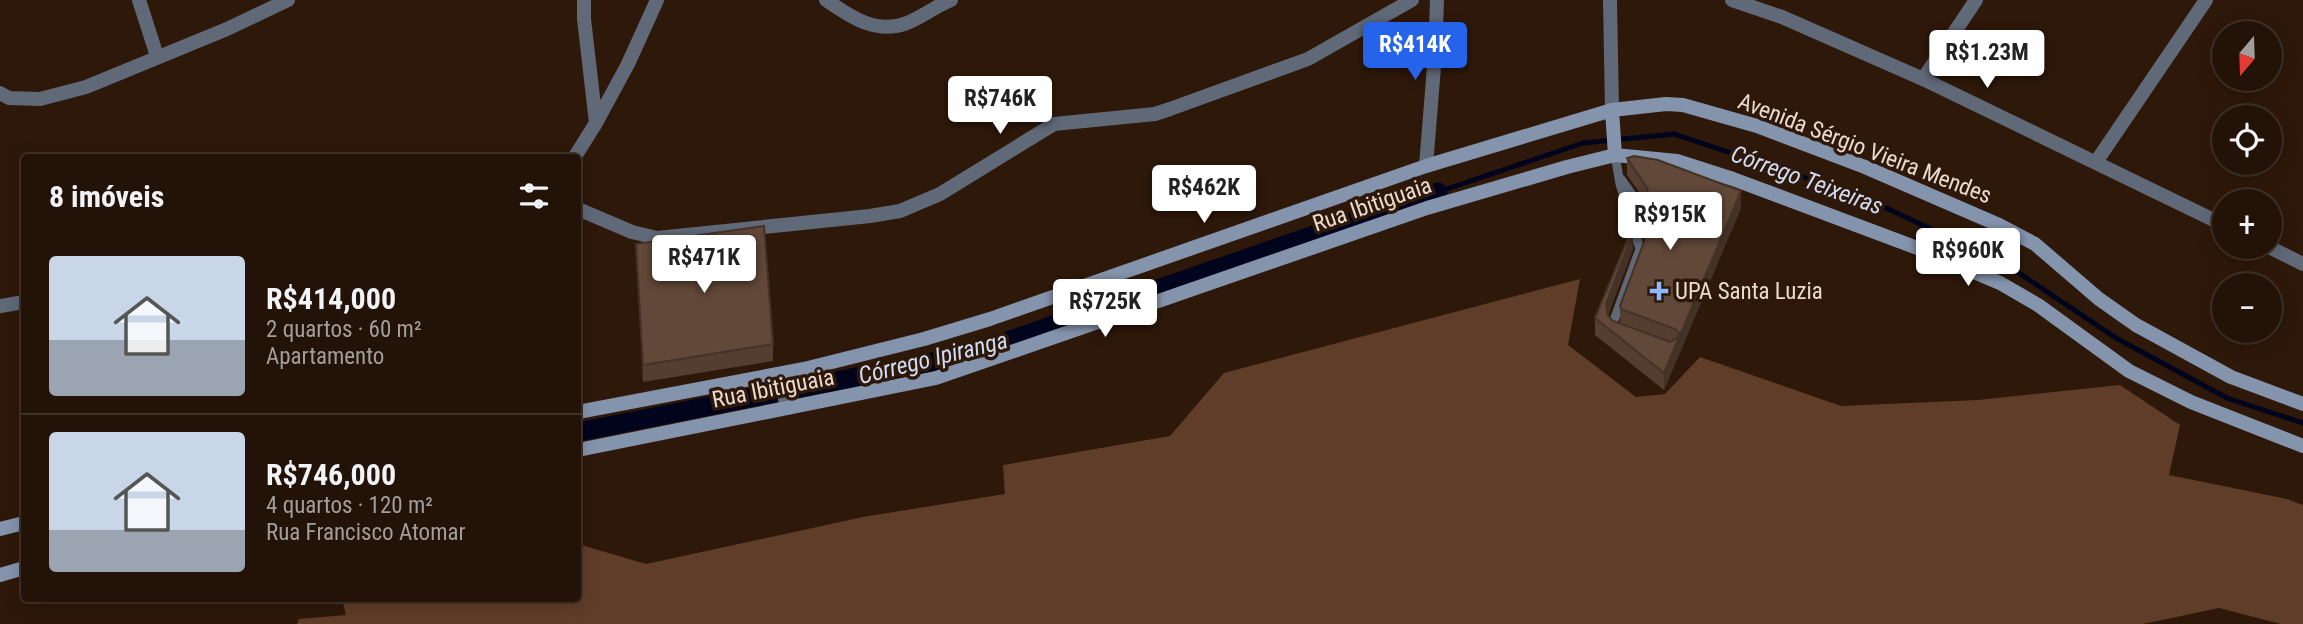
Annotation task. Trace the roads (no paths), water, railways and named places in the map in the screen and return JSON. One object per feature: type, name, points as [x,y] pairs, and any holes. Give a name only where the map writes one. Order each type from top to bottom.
[{"type":"main road","name":"Avenida Sérgio Vieira Mendes","points":[[1612,117],[1666,104],[1683,105],[1757,126],[1865,167],[1999,225],[2035,244],[2099,299],[2136,325],[2231,377],[2303,404]]},
{"type":"main road","name":"Rua Ibitiguaia","points":[[581,411],[779,376],[924,339],[990,319],[1426,166],[1612,117]]},
{"type":"main road","points":[[1612,117],[1615,151],[1677,161],[1733,178],[1954,263],[2000,283],[2038,306],[2129,371],[2191,402],[2303,446]]},
{"type":"main road","name":"Rua Ibitiguaia","points":[[581,449],[786,405],[936,378],[1427,208],[1615,151]]},
{"type":"main road","points":[[0,529],[21,524]]},
{"type":"main road","points":[[0,575],[21,569]]},
{"type":"street","points":[[139,0],[157,56]]},
{"type":"street","points":[[0,93],[9,98],[40,99],[86,87],[227,29],[288,0]]},
{"type":"street","points":[[584,0],[596,123]]},
{"type":"street","points":[[577,154],[628,64],[657,0]]},
{"type":"street","points":[[826,0],[874,27],[891,27],[908,23],[951,0]]},
{"type":"street","points":[[581,210],[632,232],[657,238],[900,211],[940,194],[1054,124],[1155,114],[1170,109],[1308,59],[1412,0]]},
{"type":"street","points":[[1426,166],[1437,0]]},
{"type":"street","points":[[1610,0],[1612,117]]},
{"type":"street","points":[[1732,0],[1782,17],[1923,79],[2212,219]]},
{"type":"street","points":[[1923,79],[1976,0]]},
{"type":"street","points":[[2096,162],[2206,0]]},
{"type":"street","points":[[2282,254],[2303,264]]},
{"type":"street","points":[[0,306],[21,302]]},
{"type":"street","points":[[779,376],[786,405]]},
{"type":"lane","points":[[1615,151],[1640,250],[1613,323],[1615,331],[1622,334]]},
{"type":"lane","points":[[1620,178],[1642,207]]},
{"type":"waterway","name":"Córrego Teixeiras","points":[[1438,192],[1583,143],[1674,134],[1861,196],[2007,265],[2116,338],[2227,398],[2303,423]]},
{"type":"waterway","name":"Córrego Ipiranga","points":[[581,431],[967,355],[1438,192]]},
{"type":"place","name":"UPA Santa Luzia","points":[[1659,291]]}]
